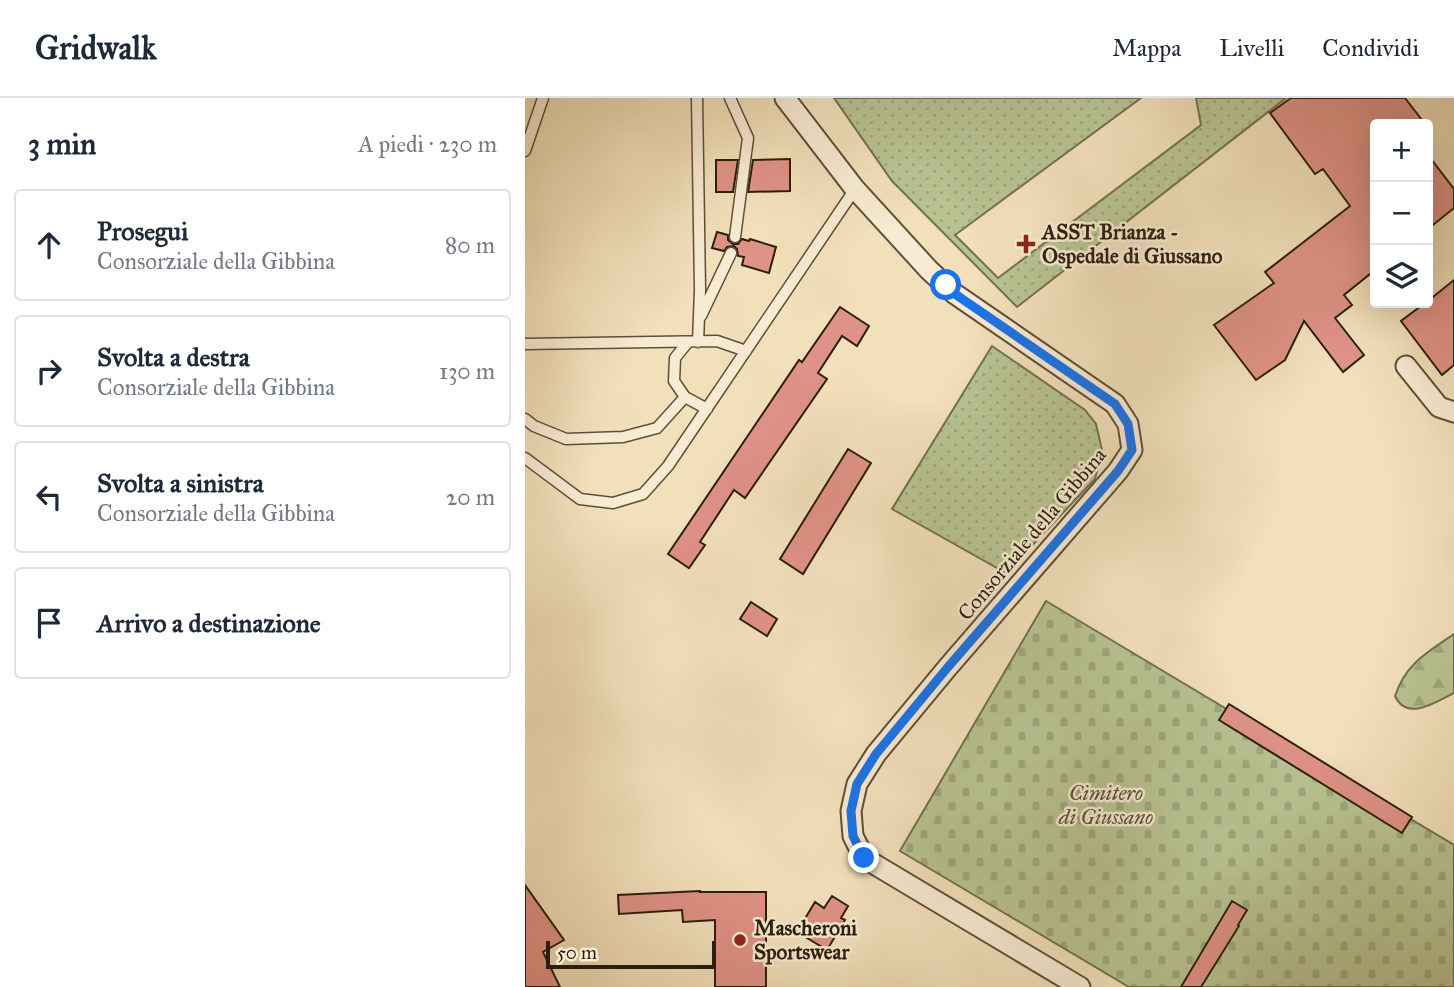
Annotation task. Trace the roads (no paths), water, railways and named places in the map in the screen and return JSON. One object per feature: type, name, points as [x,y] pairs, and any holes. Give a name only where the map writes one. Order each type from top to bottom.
[{"type":"street","name":"Consorziale della Gibbina","points":[[785,98],[855,189],[929,270],[955,294],[1115,404],[1128,424],[1132,450],[1118,471],[876,754],[857,784],[851,811],[853,836],[864,858],[1080,987]]},
{"type":"street","points":[[1406,366],[1439,407],[1454,412]]},
{"type":"lane","points":[[525,151],[543,98]]},
{"type":"lane","points":[[697,98],[699,320]]},
{"type":"lane","points":[[730,98],[748,138],[735,237]]},
{"type":"lane","points":[[525,457],[580,499],[613,503],[643,494],[668,466],[855,189]]},
{"type":"lane","points":[[707,409],[685,397],[674,381],[675,358],[693,342],[699,320],[731,254]]},
{"type":"lane","points":[[525,344],[717,341],[746,351]]},
{"type":"lane","points":[[525,419],[534,426],[566,439],[623,437],[657,428],[685,397]]},
{"type":"place","name":"ASST Brianza - Ospedale di Giussano","points":[[1026,244]]},
{"type":"place","name":"Mascheroni Sportswear","points":[[740,940]]},
{"type":"park label","name":"Cimitero di Giussano","points":[[1106,805]]}]
